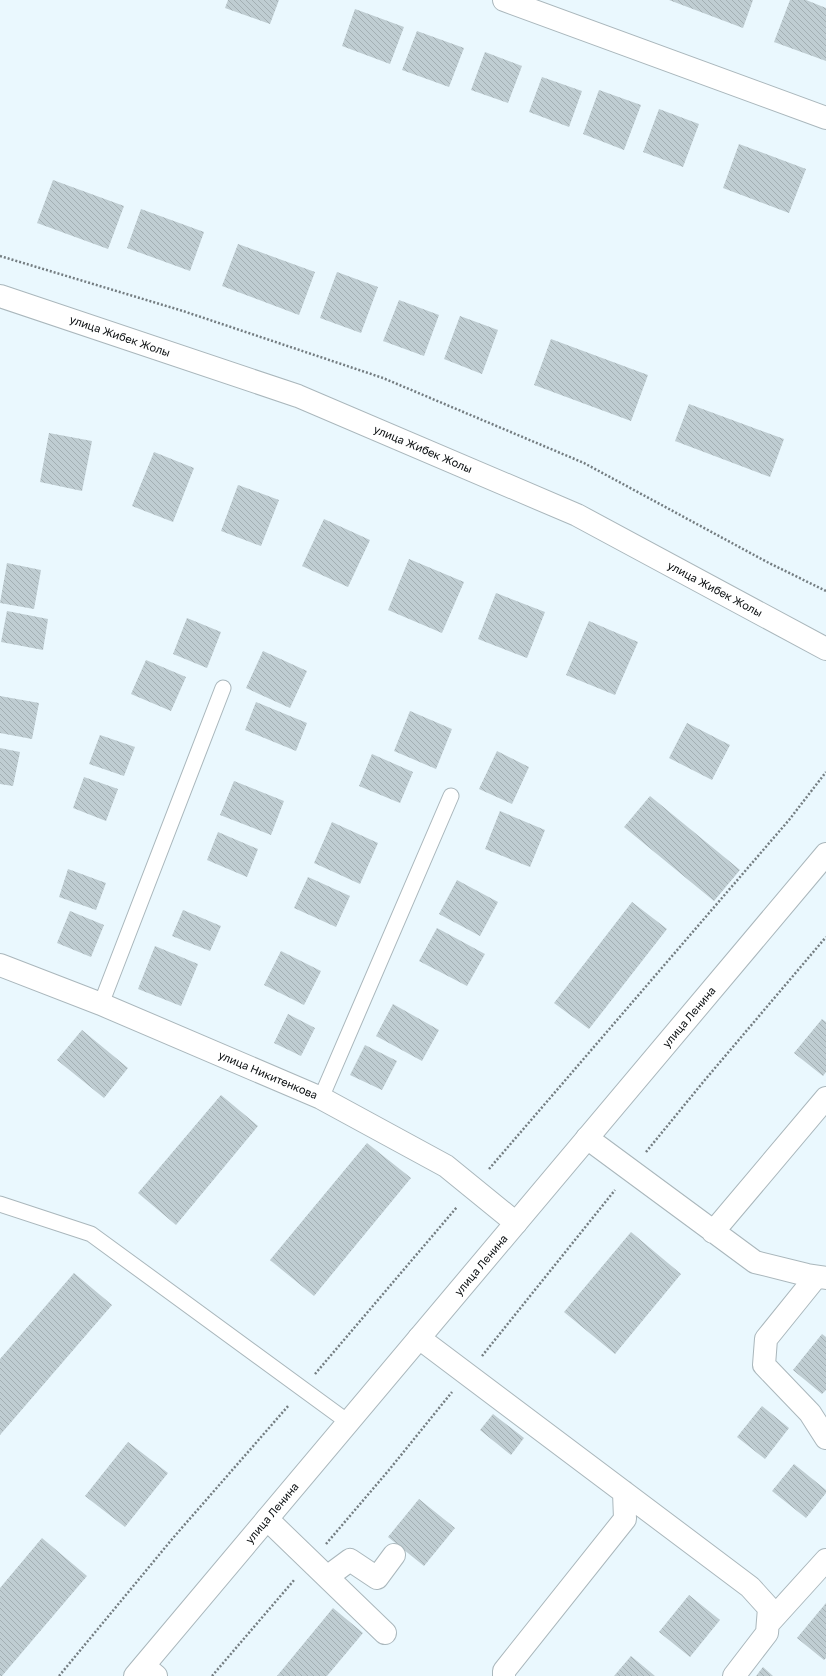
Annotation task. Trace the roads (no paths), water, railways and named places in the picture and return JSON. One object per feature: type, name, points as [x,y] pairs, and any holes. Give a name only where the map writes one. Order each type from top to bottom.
[{"type":"street","points":[[504,0],[826,118]]},
{"type":"street","name":"улица Жибек Жолы","points":[[0,296],[298,396],[577,515],[826,649]]},
{"type":"street","name":"улица Ленина","points":[[145,1673],[267,1520],[348,1422],[826,854]]},
{"type":"street","name":"улица Никитенкова","points":[[0,965],[101,1004],[321,1098],[446,1166],[516,1223]]},
{"type":"street","points":[[713,1232],[826,1098]]},
{"type":"street","points":[[588,1138],[755,1262],[821,1277],[766,1339],[764,1365],[810,1413],[826,1438]]},
{"type":"street","points":[[419,1338],[750,1587],[769,1608],[767,1633],[734,1676]]},
{"type":"street","points":[[504,1676],[504,1671],[624,1519],[624,1492]]},
{"type":"street","points":[[267,1520],[385,1633]]},
{"type":"street","points":[[327,1577],[350,1560],[377,1578],[394,1555]]},
{"type":"street","points":[[768,1624],[826,1560]]},
{"type":"lane","points":[[101,1004],[223,688]]},
{"type":"lane","points":[[321,1098],[451,796]]},
{"type":"lane","points":[[0,1204],[91,1234],[348,1422]]}]
